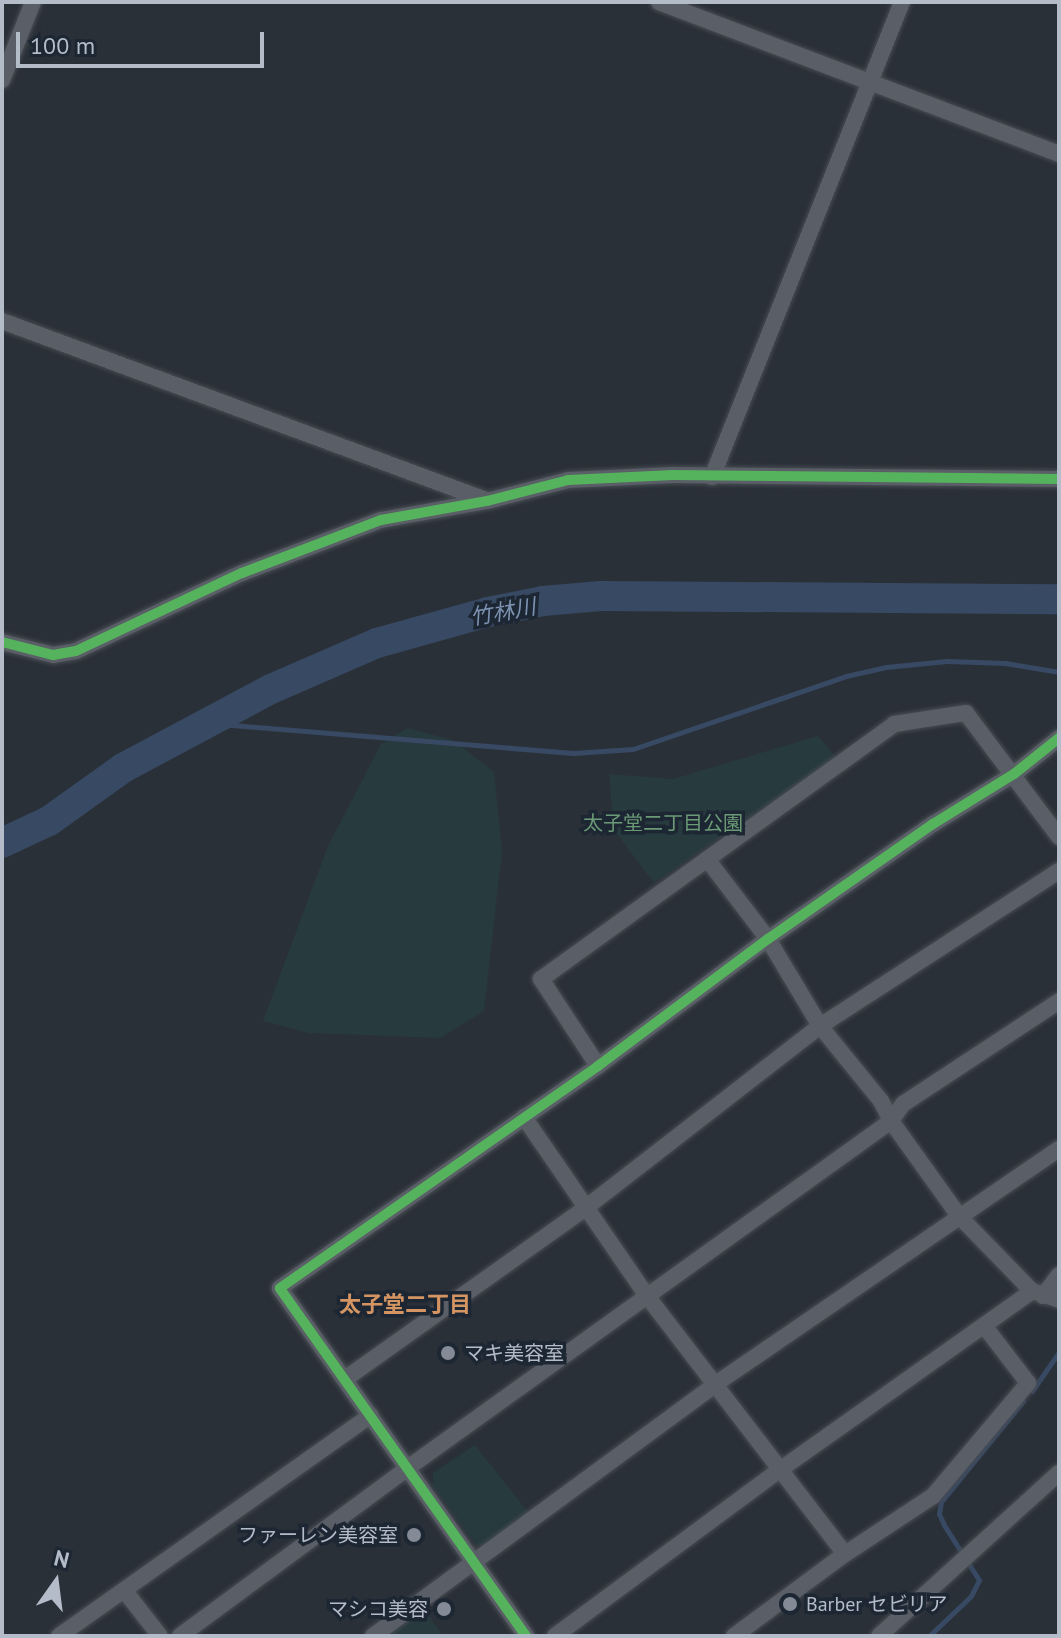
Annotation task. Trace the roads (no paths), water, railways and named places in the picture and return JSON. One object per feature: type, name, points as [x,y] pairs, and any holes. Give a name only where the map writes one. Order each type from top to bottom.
[{"type":"street","points":[[2,80],[33,2]]},
{"type":"street","points":[[659,2],[1059,154]]},
{"type":"street","points":[[712,477],[902,2]]},
{"type":"street","points":[[2,321],[487,501]]},
{"type":"street","points":[[2,642],[53,655],[76,651],[242,573],[368,525],[487,501],[568,480],[673,475],[1059,479]]},
{"type":"street","points":[[598,1066],[541,979],[894,724],[966,713],[1059,837]]},
{"type":"street","points":[[526,1636],[476,1561],[280,1288],[598,1066],[768,939],[933,824],[1014,774],[1059,738]]},
{"type":"street","points":[[707,859],[768,939],[820,1026],[881,1101],[891,1121],[959,1216],[1045,1296]]},
{"type":"street","points":[[345,1379],[588,1206],[820,1026],[1059,871]]},
{"type":"street","points":[[180,1636],[409,1467],[891,1121],[903,1104],[1059,1001]]},
{"type":"street","points":[[524,1117],[647,1296],[717,1383],[845,1554]]},
{"type":"street","points":[[373,1636],[717,1383],[1059,1149]]},
{"type":"street","points":[[555,1636],[781,1469],[985,1327],[1045,1296],[1059,1275]]},
{"type":"street","points":[[734,1636],[845,1554],[933,1496],[1028,1383],[985,1327]]},
{"type":"street","points":[[59,1636],[371,1415]]},
{"type":"street","points":[[879,1636],[1059,1473]]},
{"type":"street","points":[[124,1590],[160,1636]]},
{"type":"waterway","name":"竹林川","points":[[2,843],[49,821],[123,768],[271,689],[377,643],[488,612],[543,601],[601,596],[1059,599]]},
{"type":"waterway","points":[[208,723],[573,753],[633,749],[846,676],[886,667],[947,661],[1005,663],[1059,672]]},
{"type":"waterway","points":[[1032,1391],[1059,1352]]},
{"type":"waterway","points":[[929,1636],[971,1596],[979,1580],[944,1525],[939,1514],[941,1502],[1023,1401]]},
{"type":"place","name":"マキ美容室","points":[[448,1353]]},
{"type":"place","name":"ファーレン美容室","points":[[414,1535]]},
{"type":"place","name":"Barber セビリア","points":[[790,1604]]},
{"type":"place","name":"マシコ美容","points":[[444,1609]]},
{"type":"district","name":"太子堂二丁目","points":[[405,1305]]},
{"type":"park label","name":"太子堂二丁目公園","points":[[663,823]]}]
